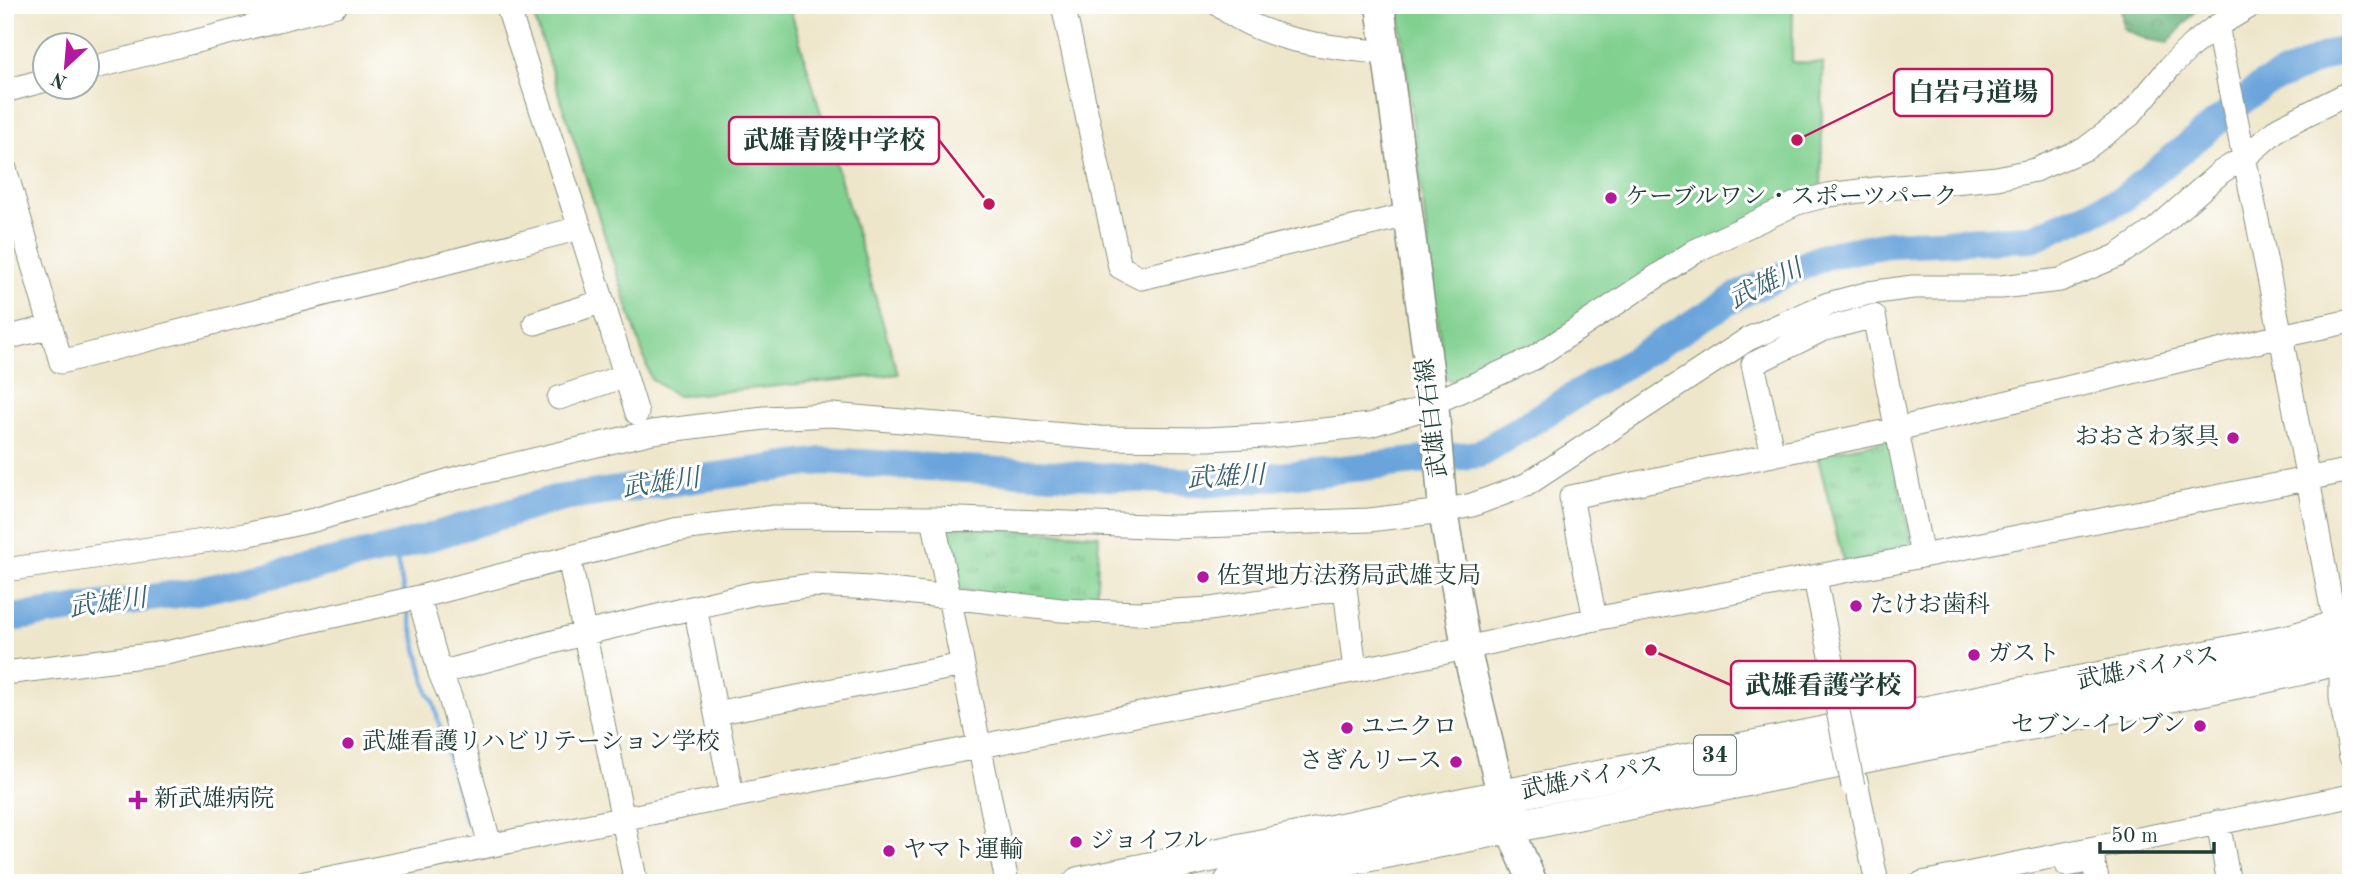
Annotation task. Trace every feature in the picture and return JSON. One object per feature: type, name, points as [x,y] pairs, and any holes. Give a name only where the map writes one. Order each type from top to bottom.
[{"type":"highway","name":"武雄バイパス","points":[[1079,883],[1502,796],[2279,643],[2346,648]]},
{"type":"highway","name":"武雄バイパス","points":[[1230,883],[2269,676],[2300,669],[2346,648]]},
{"type":"main road","name":"武雄白石線","points":[[1380,5],[1434,408],[1443,510],[1509,827],[1533,883]]},
{"type":"street","points":[[102,65],[336,5]]},
{"type":"street","points":[[507,5],[580,228],[636,412]]},
{"type":"street","points":[[1063,5],[1121,267],[1141,278],[1408,215]]},
{"type":"street","points":[[1219,5],[1242,22],[1304,44],[1386,53]]},
{"type":"street","points":[[5,570],[246,535],[314,520],[457,478],[652,432],[764,418],[832,415],[1100,438],[1207,439],[1370,425],[1413,411],[1434,408],[1534,358],[1695,251],[1797,203],[1828,195],[2016,174],[2048,165],[2085,149],[2130,115],[2192,45],[2252,5]]},
{"type":"street","points":[[2217,26],[2281,335],[2307,479],[2346,648],[2341,698],[2351,757]]},
{"type":"street","points":[[5,91],[32,84]]},
{"type":"street","points":[[5,673],[166,653],[419,597],[674,530],[775,517],[933,517],[1174,527],[1369,520],[1472,505],[1526,485],[1748,339],[1828,304],[1869,293],[1913,287],[2001,287],[2060,280],[2117,256],[2156,229],[2244,149],[2351,92]]},
{"type":"street","points":[[5,169],[61,362],[580,228]]},
{"type":"street","points":[[535,323],[601,302]]},
{"type":"street","points":[[1773,455],[1753,364],[1822,330],[1874,316],[1922,556]]},
{"type":"street","points":[[1593,610],[1571,497],[1898,429],[2281,335],[2351,321]]},
{"type":"street","points":[[5,338],[51,327]]},
{"type":"street","points":[[559,398],[624,376]]},
{"type":"street","points":[[305,883],[1355,670],[1593,610],[1811,578],[2351,470]]},
{"type":"street","points":[[933,517],[1006,877]]},
{"type":"street","points":[[569,558],[636,883]]},
{"type":"street","points":[[1811,578],[1852,789],[1865,883]]},
{"type":"street","points":[[440,673],[586,633],[695,607],[755,593],[813,585],[872,588],[1061,610],[1139,613],[1210,609],[1345,588],[1355,670]]},
{"type":"street","points":[[419,597],[440,673],[450,697],[490,845]]},
{"type":"street","points":[[695,607],[732,795]]},
{"type":"street","points":[[716,713],[962,664]]},
{"type":"street","points":[[1852,789],[1877,883]]},
{"type":"street","points":[[1922,883],[2351,796]]},
{"type":"street","points":[[2218,822],[2229,883]]},
{"type":"street","points":[[2102,846],[2110,883]]},
{"type":"street","points":[[1984,883],[2093,860],[2098,883]]},
{"type":"green space","points":[[534,5],[789,5],[898,374],[677,396],[651,379],[532,10]]},
{"type":"green space","name":"ケーブルワン・スポーツパーク","points":[[1398,5],[1793,5],[1792,62],[1823,63],[1821,192],[1532,349],[1454,382],[1445,378]]},
{"type":"green space","points":[[2121,5],[2200,5],[2168,43],[2146,39],[2123,28]]},
{"type":"green space","points":[[1890,440],[1913,550],[1844,564],[1817,454]]},
{"type":"green space","points":[[949,526],[1099,535],[1096,607],[954,589],[942,533]]},
{"type":"green space","points":[[2085,870],[2088,883],[2019,883]]},
{"type":"waterway","name":"武雄川","points":[[5,619],[198,591],[394,548],[555,499],[822,461],[1215,483],[1479,454],[1739,295],[1825,256],[1888,244],[2032,238],[2121,200],[2262,85],[2351,45]]},
{"type":"waterway","points":[[394,548],[404,592]]},
{"type":"waterway","points":[[407,607],[428,693],[433,701],[466,822]]},
{"type":"place","name":"白岩弓道場","points":[[1797,140]]},
{"type":"place","name":"ケーブルワン・スポーツパーク","points":[[1611,198]]},
{"type":"place","name":"武雄青陵中学校","points":[[989,204]]},
{"type":"place","name":"おおさわ家具","points":[[2233,438]]},
{"type":"place","name":"佐賀地方法務局武雄支局","points":[[1203,577]]},
{"type":"place","name":"たけお歯科","points":[[1856,606]]},
{"type":"place","name":"武雄看護学校","points":[[1651,650]]},
{"type":"place","name":"ガスト","points":[[1974,655]]},
{"type":"place","name":"セブン-イレブン","points":[[2200,726]]},
{"type":"place","name":"ユニクロ","points":[[1347,728]]},
{"type":"place","name":"武雄看護リハビリテーション学校","points":[[348,743]]},
{"type":"place","name":"さぎんリース","points":[[1456,762]]},
{"type":"place","name":"新武雄病院","points":[[138,800]]},
{"type":"place","name":"ジョイフル","points":[[1076,842]]},
{"type":"place","name":"ヤマト運輸","points":[[889,851]]}]
